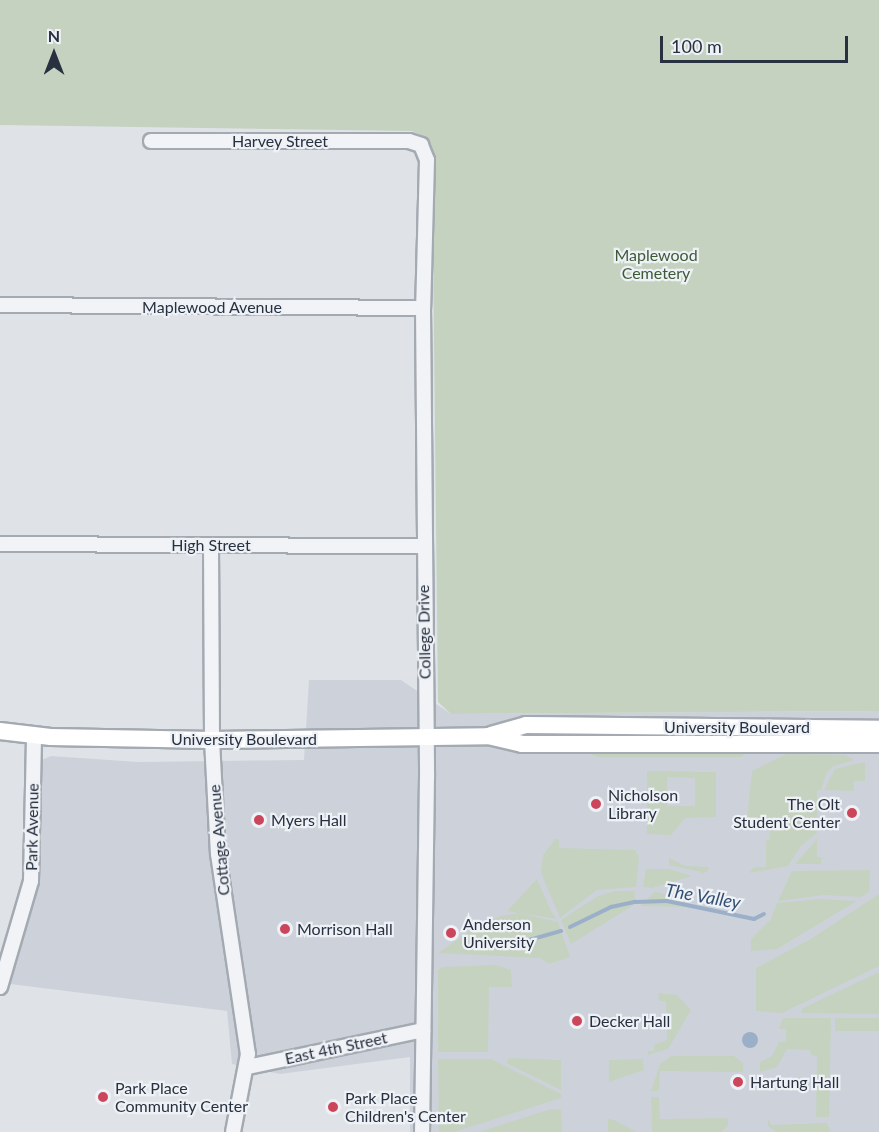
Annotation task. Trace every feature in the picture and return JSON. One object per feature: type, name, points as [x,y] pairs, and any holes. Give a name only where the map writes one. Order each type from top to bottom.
[{"type":"main road","name":"University Boulevard","points":[[488,736],[526,725],[879,729]]},
{"type":"main road","name":"University Boulevard","points":[[0,731],[34,735],[212,740],[488,736],[522,744],[879,744]]},
{"type":"street","name":"Harvey Street","points":[[151,141],[410,141]]},
{"type":"street","name":"College Drive","points":[[410,141],[421,145],[428,160],[423,308],[422,546],[426,736],[422,1132]]},
{"type":"street","name":"Maplewood Avenue","points":[[0,305],[423,308]]},
{"type":"street","name":"High Street","points":[[0,544],[422,546]]},
{"type":"street","name":"Cottage Avenue","points":[[211,545],[212,740],[218,854],[248,1067],[233,1132]]},
{"type":"street","points":[[570,726],[570,744]]},
{"type":"street","name":"Park Avenue","points":[[0,987],[31,881],[34,735]]},
{"type":"street","name":"East 4th Street","points":[[248,1067],[423,1030]]},
{"type":"shaded area","name":"Anderson University","points":[[309,680],[401,680],[451,714],[879,711],[879,1132],[410,1132],[410,1057],[280,1074],[232,1064],[227,1011],[10,984],[37,881],[39,761],[51,756],[138,762],[304,760]]},
{"type":"green space","name":"Maplewood Cemetery","points":[[0,0],[879,0],[879,711],[451,714],[438,702],[432,159],[426,137],[412,131],[0,125]]},
{"type":"green space","points":[[753,749],[741,757],[598,757],[582,751]]},
{"type":"green space","points":[[786,754],[846,755],[854,760],[834,766],[827,772],[821,790],[817,791],[817,833],[801,846],[788,866],[749,873],[754,867],[766,867],[766,841],[770,839],[770,819],[747,818],[752,771]]},
{"type":"green space","points":[[865,762],[865,781],[854,781],[854,791],[824,790],[835,769]]},
{"type":"green space","points":[[647,771],[716,772],[716,817],[685,818],[671,835],[647,834]],"holes":[[[667,777],[695,778],[695,806],[667,806]]]},
{"type":"green space","points":[[555,839],[559,839],[559,848],[635,850],[639,857],[636,887],[597,890],[560,918],[541,873],[543,855]]},
{"type":"green space","points":[[817,839],[817,857],[826,858],[821,859],[821,864],[795,864]]},
{"type":"green space","points":[[669,858],[685,866],[709,867],[708,871],[699,874],[701,872],[669,865]]},
{"type":"green space","points":[[646,869],[669,869],[692,876],[652,888],[643,887]]},
{"type":"green space","points":[[870,870],[869,892],[861,897],[823,895],[778,901],[792,871]]},
{"type":"green space","points":[[537,879],[552,913],[557,919],[507,911]]},
{"type":"green space","points":[[615,891],[635,891],[634,905],[571,944],[561,920],[598,896]]},
{"type":"green space","points":[[654,892],[661,893],[691,907],[640,906]]},
{"type":"green space","points":[[879,894],[879,966],[782,1013],[756,1011],[756,968],[809,940]]},
{"type":"green space","points":[[822,899],[857,901],[777,949],[751,951],[751,939],[771,919],[777,903]]},
{"type":"green space","points":[[519,913],[558,922],[570,957],[549,964],[540,958],[438,953],[471,930],[501,916]]},
{"type":"green space","points":[[496,965],[511,970],[512,987],[489,987],[488,1052],[438,1052],[438,970],[442,967]]},
{"type":"green space","points":[[879,972],[879,1014],[801,1013],[803,1008]]},
{"type":"green space","points":[[658,993],[677,995],[691,1010],[668,1049],[648,1055],[648,1051],[654,1051],[654,1045],[667,1040],[666,1001],[659,1001]]},
{"type":"green space","points":[[783,1018],[831,1018],[829,1117],[816,1117],[817,1056],[811,1055],[810,1050],[787,1049],[777,1067],[760,1072],[760,1062],[772,1056],[779,1042],[786,1041],[786,1029],[779,1029]]},
{"type":"green space","points":[[835,1018],[879,1018],[879,1031],[835,1031]]},
{"type":"green space","points":[[671,1056],[734,1056],[743,1063],[743,1072],[660,1071],[659,1091],[651,1091],[660,1064]]},
{"type":"green space","points":[[509,1058],[561,1060],[561,1090],[506,1063]]},
{"type":"green space","points":[[438,1059],[491,1059],[561,1094],[561,1098],[454,1132],[439,1132]]},
{"type":"green space","points":[[643,1059],[644,1070],[609,1082],[609,1060]]},
{"type":"green space","points":[[651,1097],[659,1097],[660,1119],[728,1118],[728,1126],[721,1132],[652,1132]]},
{"type":"green space","points":[[551,1109],[561,1110],[562,1132],[479,1132]]},
{"type":"green space","points":[[768,1118],[771,1125],[827,1123],[831,1132],[776,1132],[768,1126]]},
{"type":"green space","points":[[608,1119],[614,1120],[637,1132],[608,1132]]},
{"type":"water","points":[[747,1032],[753,1032],[758,1040],[756,1046],[747,1048],[742,1043],[742,1037]]},
{"type":"waterway","name":"The Valley","points":[[570,927],[611,907],[635,902],[667,901],[754,919],[764,914]]},
{"type":"waterway","name":"The Valley","points":[[515,944],[561,931]]},
{"type":"place","name":"Nicholson Library","points":[[596,804]]},
{"type":"place","name":"The Olt Student Center","points":[[852,813]]},
{"type":"place","name":"Myers Hall","points":[[259,820]]},
{"type":"place","name":"Morrison Hall","points":[[285,929]]},
{"type":"place","name":"Anderson University","points":[[451,933]]},
{"type":"place","name":"Decker Hall","points":[[577,1021]]},
{"type":"place","name":"Hartung Hall","points":[[738,1082]]},
{"type":"place","name":"Park Place Community Center","points":[[103,1097]]},
{"type":"place","name":"Park Place Children's Center","points":[[333,1107]]}]
